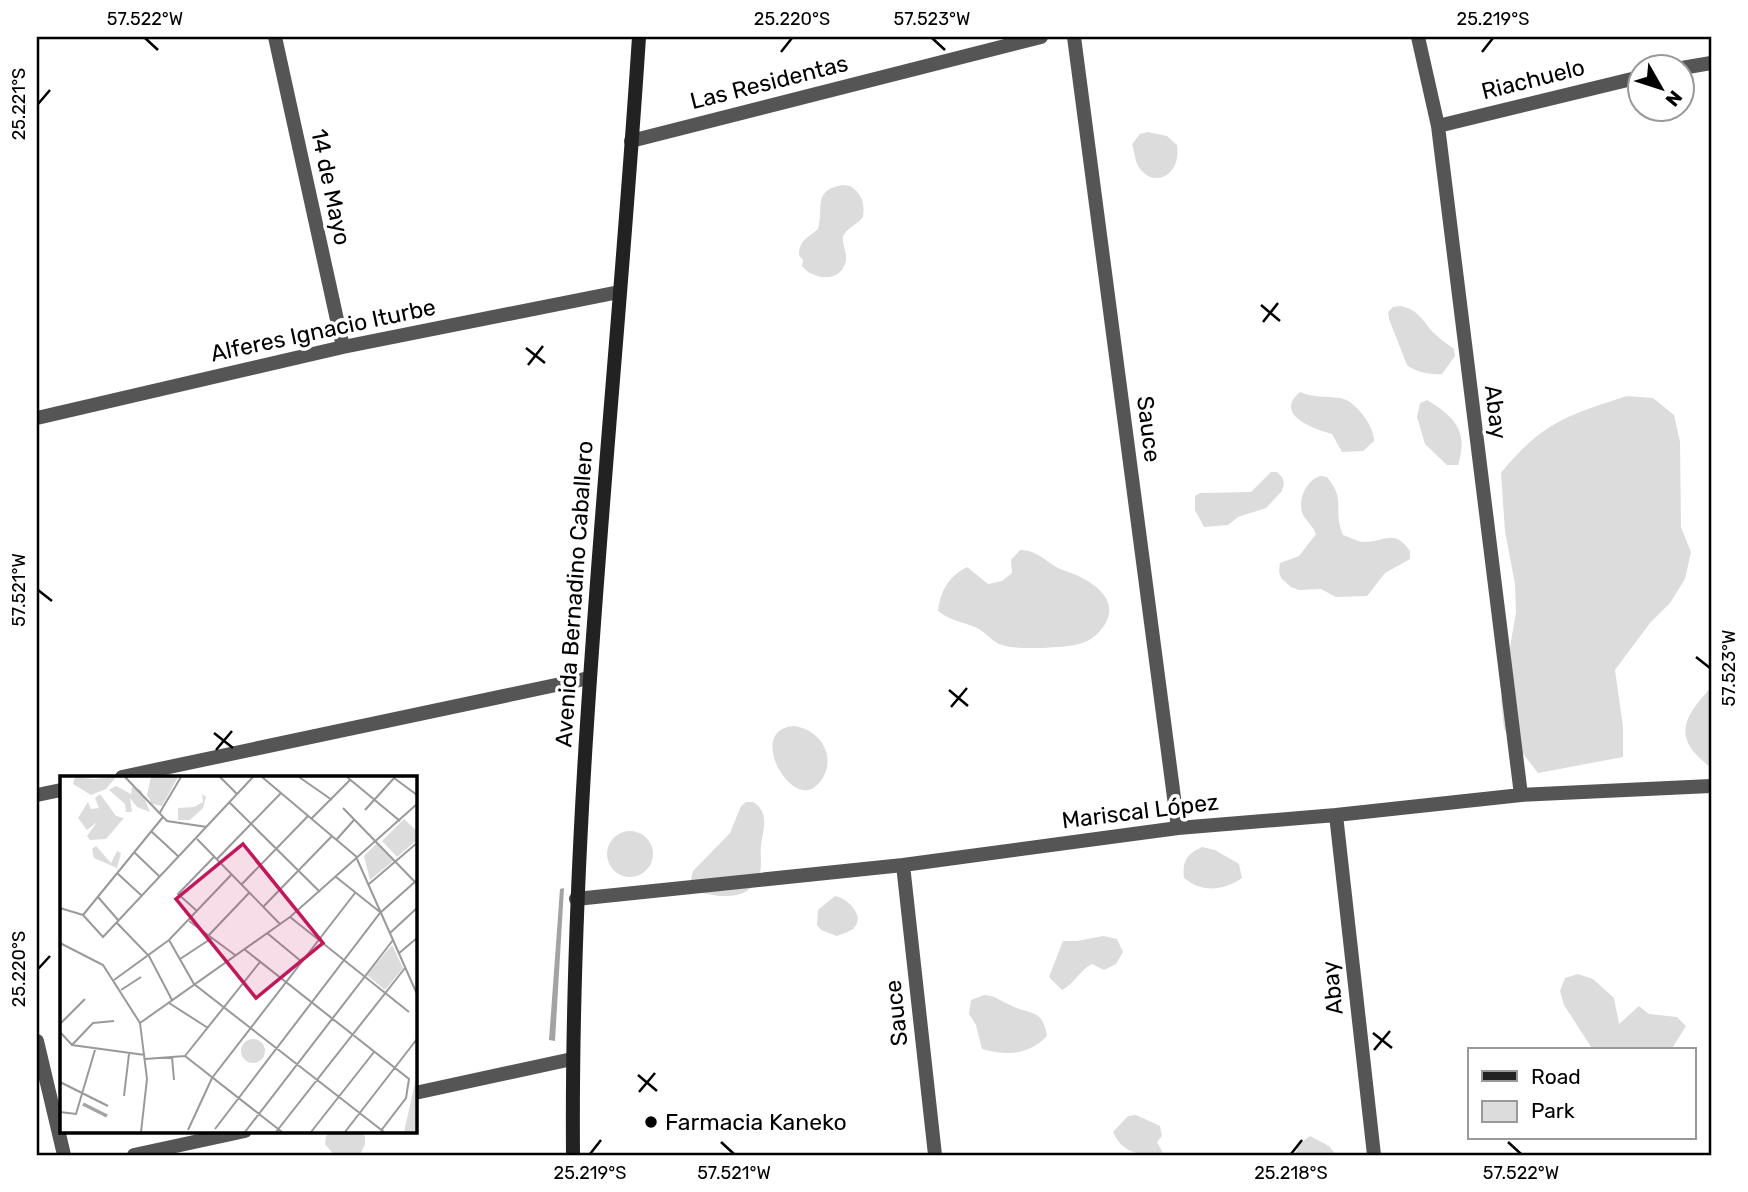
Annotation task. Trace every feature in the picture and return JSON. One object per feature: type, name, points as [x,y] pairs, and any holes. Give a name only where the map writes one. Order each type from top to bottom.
[{"type":"street","name":"14 de Mayo","points":[[275,37],[343,347]]},
{"type":"street","name":"Avenida Bernadino Caballero","points":[[573,1155],[572,1059],[576,899],[589,678],[639,37]]},
{"type":"street","name":"Las Residentas","points":[[631,141],[1022,39],[1041,37]]},
{"type":"street","name":"Sauce","points":[[1074,37],[1178,828]]},
{"type":"street","name":"Abay","points":[[1418,37],[1438,126],[1521,795]]},
{"type":"street","name":"Riachuelo","points":[[1438,126],[1626,80]]},
{"type":"street","name":"Alferes Ignacio Iturbe","points":[[37,418],[343,347],[620,292]]},
{"type":"street","points":[[127,776],[589,678]]},
{"type":"street","name":"Mariscal López","points":[[576,899],[903,865],[1178,828],[1336,815],[1521,795],[1711,786]]},
{"type":"street","points":[[37,795],[60,790]]},
{"type":"street","name":"Abay","points":[[1336,815],[1374,1155]]},
{"type":"street","name":"Sauce","points":[[903,865],[935,1155]]},
{"type":"street","points":[[37,1041],[64,1155]]},
{"type":"street","points":[[416,1093],[572,1059]]},
{"type":"street","points":[[134,1155],[240,1132]]},
{"type":"green space","points":[[1148,132],[1167,136],[1177,145],[1175,164],[1171,171],[1159,178],[1144,173],[1138,166],[1132,144],[1140,134]]},
{"type":"green space","points":[[850,186],[860,195],[864,208],[863,217],[846,231],[843,237],[846,260],[839,273],[827,277],[813,275],[802,266],[799,250],[805,240],[818,229],[823,195],[833,187]]},
{"type":"green space","points":[[1400,306],[1415,312],[1436,335],[1454,349],[1455,356],[1442,374],[1423,373],[1407,365],[1388,312],[1393,307]]},
{"type":"green space","points":[[1300,392],[1346,400],[1358,409],[1368,422],[1374,441],[1363,451],[1342,452],[1332,434],[1307,425],[1294,414],[1291,408],[1293,400]]},
{"type":"green space","points":[[1627,396],[1653,398],[1674,415],[1680,442],[1681,527],[1691,552],[1685,579],[1670,603],[1650,623],[1615,670],[1623,727],[1623,757],[1538,773],[1504,729],[1501,701],[1516,612],[1515,584],[1505,531],[1501,473],[1529,443],[1557,423]]},
{"type":"green space","points":[[1427,400],[1445,412],[1457,426],[1462,443],[1458,465],[1447,465],[1425,444],[1417,417],[1420,403]]},
{"type":"green space","points":[[1271,472],[1277,472],[1284,483],[1282,491],[1266,508],[1238,517],[1228,525],[1204,527],[1195,510],[1195,496],[1200,493],[1251,492]]},
{"type":"green space","points":[[1321,476],[1327,477],[1336,493],[1343,535],[1364,542],[1394,538],[1410,551],[1410,559],[1385,573],[1367,596],[1336,597],[1321,589],[1299,590],[1281,578],[1280,563],[1299,556],[1316,534],[1303,515],[1301,503],[1307,486]]},
{"type":"green space","points":[[1020,550],[1038,555],[1099,589],[1109,605],[1109,614],[1096,635],[1085,642],[1069,646],[1009,647],[999,644],[977,628],[938,611],[946,585],[955,575],[967,567],[988,584],[1002,581],[1012,573],[1011,560]]},
{"type":"green space","points":[[1711,688],[1709,766],[1690,746],[1686,727],[1694,708]]},
{"type":"green space","points":[[793,726],[813,734],[825,749],[827,758],[823,777],[816,786],[806,790],[795,787],[785,778],[773,753],[773,741],[779,731]]},
{"type":"green space","points":[[746,802],[753,802],[764,816],[761,870],[755,883],[741,894],[732,896],[712,895],[694,890],[691,879],[693,871],[730,833],[741,806]]},
{"type":"green space","points":[[630,831],[646,838],[653,854],[646,870],[630,877],[614,870],[607,854],[614,838]]},
{"type":"green space","points":[[1202,847],[1215,850],[1239,864],[1242,878],[1220,888],[1205,888],[1184,878],[1187,859]]},
{"type":"green space","points":[[835,896],[854,908],[858,919],[853,929],[837,936],[821,930],[817,925],[818,910]]},
{"type":"green space","points":[[1103,936],[1117,939],[1123,952],[1116,964],[1104,970],[1092,964],[1062,990],[1049,977],[1063,941]]},
{"type":"green space","points":[[1578,974],[1593,979],[1614,998],[1619,1024],[1639,1006],[1649,1014],[1677,1017],[1686,1026],[1672,1048],[1592,1048],[1564,1005],[1560,991],[1565,978]]},
{"type":"green space","points":[[984,995],[1039,1016],[1047,1036],[1033,1047],[1017,1052],[1000,1053],[982,1049],[976,1025],[969,1014],[971,1000]]},
{"type":"green space","points":[[1136,1115],[1160,1126],[1162,1136],[1157,1142],[1164,1155],[1134,1152],[1117,1140],[1113,1132],[1128,1116]]},
{"type":"green space","points":[[332,1132],[361,1132],[365,1136],[365,1144],[360,1155],[334,1155],[325,1144],[326,1136]]},
{"type":"green space","points":[[1310,1136],[1329,1146],[1336,1155],[1295,1155],[1299,1144]]},
{"type":"shaded area","points":[[564,888],[555,1041],[549,1040],[560,889]]},
{"type":"place","name":"Farmacia Kaneko","points":[[651,1122]]}]
